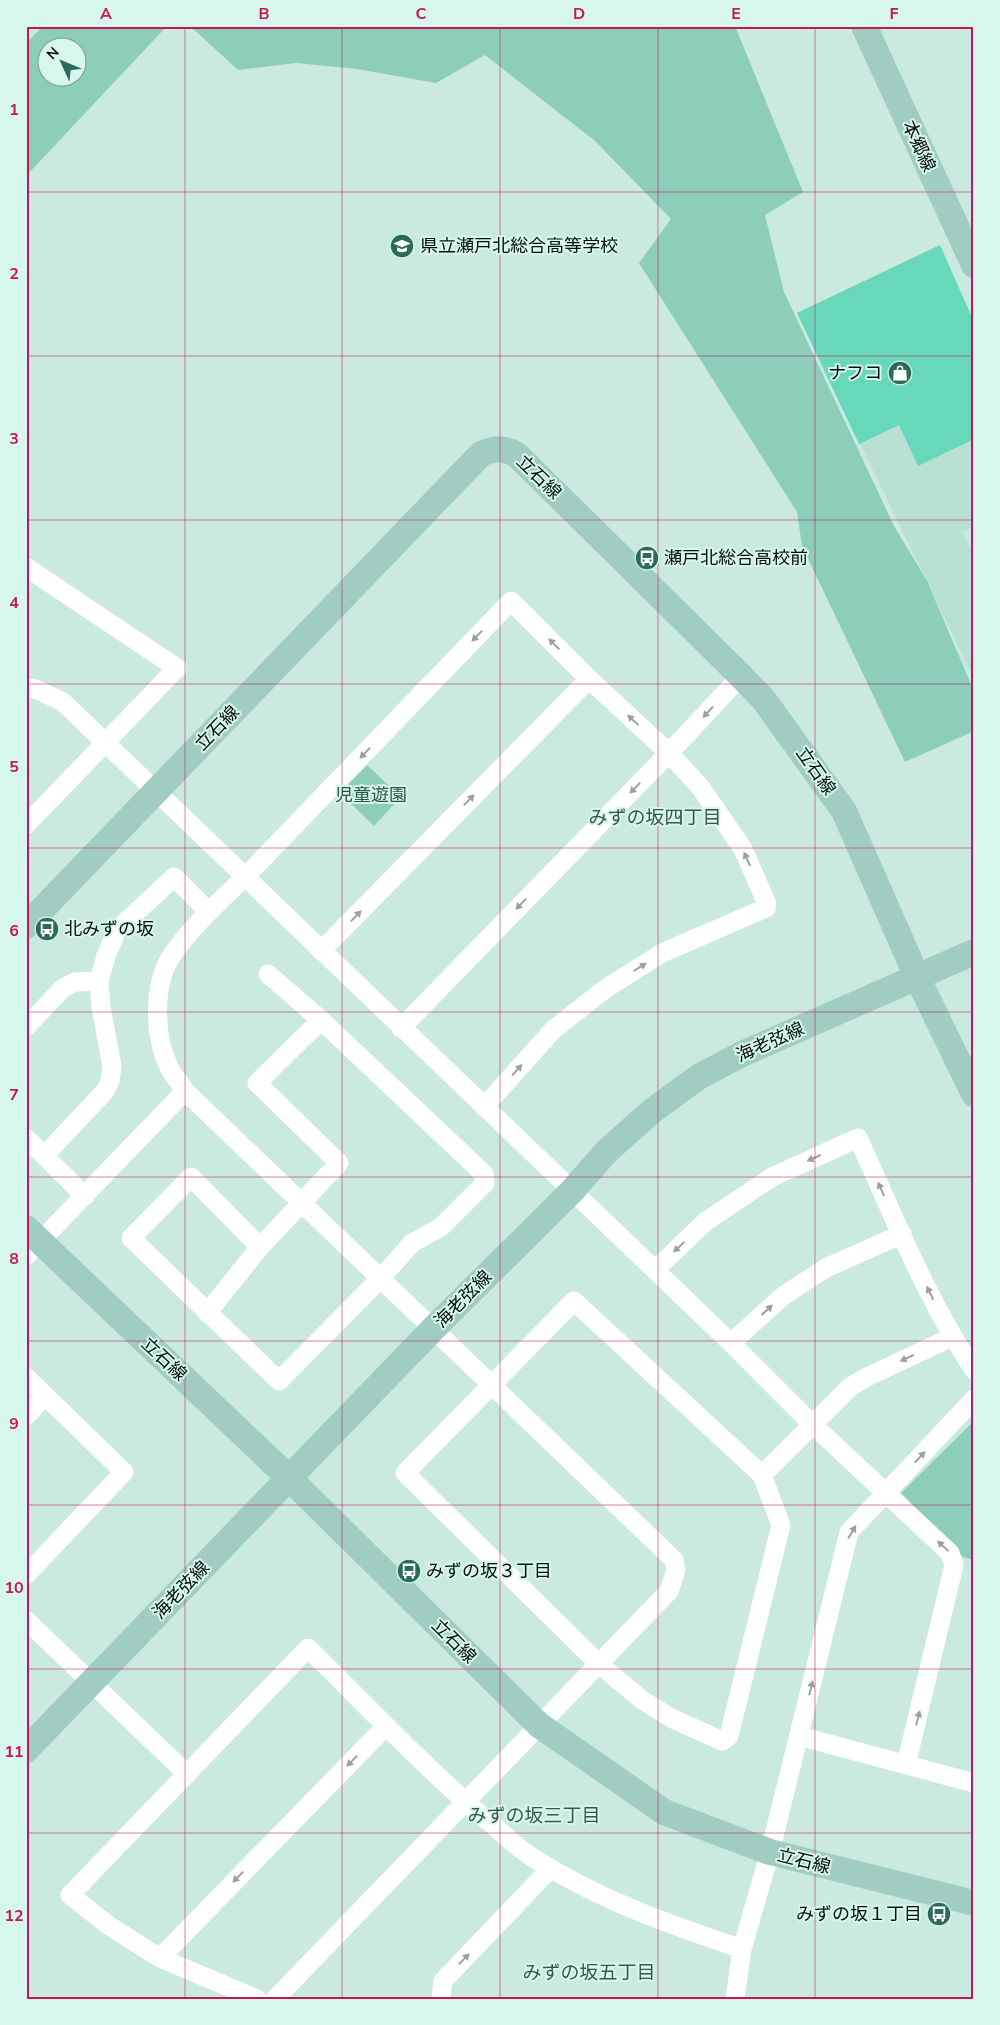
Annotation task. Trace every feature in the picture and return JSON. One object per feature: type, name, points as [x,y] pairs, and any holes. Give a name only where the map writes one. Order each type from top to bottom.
[{"type":"street","name":"本郷線","points":[[864,26],[974,265]]},
{"type":"street","name":"立石線","points":[[26,926],[481,454],[490,450],[504,449],[517,455],[741,676],[764,700],[782,723],[844,811],[917,977],[974,1094]]},
{"type":"street","points":[[26,567],[177,668],[26,825]]},
{"type":"street","points":[[275,1999],[669,1591],[676,1570],[674,1560],[186,1091],[170,1069],[160,1038],[157,1002],[172,956],[208,911],[245,877],[511,601],[589,679],[669,753],[701,788],[743,848],[767,904],[766,908],[662,953],[605,989],[553,1030],[484,1107]]},
{"type":"street","points":[[401,1028],[669,753],[741,676]]},
{"type":"street","points":[[322,951],[589,679]]},
{"type":"street","points":[[26,688],[36,689],[62,702],[105,742],[401,1028],[731,1342],[812,1424],[950,1553],[954,1565],[906,1765]]},
{"type":"street","points":[[44,1155],[105,1091],[110,1082],[112,1066],[101,1007],[99,981],[106,956],[117,930],[174,877],[208,911]]},
{"type":"street","name":"海老弦線","points":[[26,1750],[434,1328],[572,1191],[607,1151],[652,1111],[700,1076],[742,1054],[974,952]]},
{"type":"street","points":[[260,1247],[190,1177],[132,1238],[279,1380],[380,1279],[412,1243],[441,1227],[485,1183],[484,1174],[321,1020],[268,974]]},
{"type":"street","points":[[26,1027],[63,988],[75,982],[99,981]]},
{"type":"street","points":[[208,1313],[260,1247],[339,1163],[342,1154],[257,1083],[321,1020]]},
{"type":"street","points":[[31,1242],[85,1196],[186,1091]]},
{"type":"street","points":[[26,1138],[85,1196]]},
{"type":"street","points":[[655,1270],[705,1222],[772,1177],[858,1138],[952,1337],[974,1370]]},
{"type":"street","points":[[731,1342],[783,1296],[826,1268],[902,1234]]},
{"type":"street","name":"立石線","points":[[31,1242],[289,1478],[539,1725],[664,1812],[770,1852],[974,1904]]},
{"type":"street","points":[[574,1301],[762,1475],[781,1525],[729,1736],[722,1741],[671,1718],[642,1700],[599,1664],[405,1473],[492,1386],[574,1301]]},
{"type":"street","points":[[762,1475],[850,1387],[866,1376],[952,1337]]},
{"type":"street","points":[[26,1377],[124,1472],[26,1575]]},
{"type":"street","points":[[26,1416],[45,1396]]},
{"type":"street","points":[[735,1999],[742,1949],[770,1852],[800,1736],[849,1532],[974,1399]]},
{"type":"street","points":[[26,1620],[188,1774]]},
{"type":"street","points":[[257,1999],[160,1958],[108,1925],[70,1895],[308,1648],[466,1802],[536,1860],[603,1897],[652,1919],[742,1949]]},
{"type":"street","points":[[160,1958],[386,1726]]},
{"type":"street","points":[[800,1736],[974,1783]]},
{"type":"street","points":[[441,1999],[443,1981],[550,1869]]},
{"type":"shaded area","name":"ナフコ","points":[[940,245],[974,322],[974,526],[962,532],[974,554],[974,679],[797,313]]},
{"type":"green space","points":[[43,26],[167,26],[26,176],[26,43]]},
{"type":"green space","points":[[190,26],[735,26],[803,192],[765,215],[784,292],[894,526],[927,581],[974,691],[974,731],[905,762],[802,546],[797,512],[639,263],[671,219],[595,141],[485,55],[436,83],[357,69],[296,63],[238,70]]},
{"type":"green space","name":"児童遊園","points":[[367,765],[401,797],[374,826],[340,793]]},
{"type":"green space","points":[[974,1421],[974,1560],[963,1557],[901,1493]]},
{"type":"building","name":"ナフコ","points":[[940,245],[974,322],[974,439],[918,466],[899,425],[859,444],[797,313]]},
{"type":"place","name":"県立瀬戸北総合高等学校","points":[[402,246]]},
{"type":"place","name":"ナフコ","points":[[900,373]]},
{"type":"place","name":"瀬戸北総合高校前","points":[[647,558]]},
{"type":"place","name":"北みずの坂","points":[[47,929]]},
{"type":"place","name":"みずの坂３丁目","points":[[409,1571]]},
{"type":"place","name":"みずの坂１丁目","points":[[939,1914]]},
{"type":"district","name":"みずの坂四丁目","points":[[655,818]]},
{"type":"district","name":"みずの坂三丁目","points":[[534,1816]]},
{"type":"district","name":"みずの坂五丁目","points":[[589,1973]]}]
